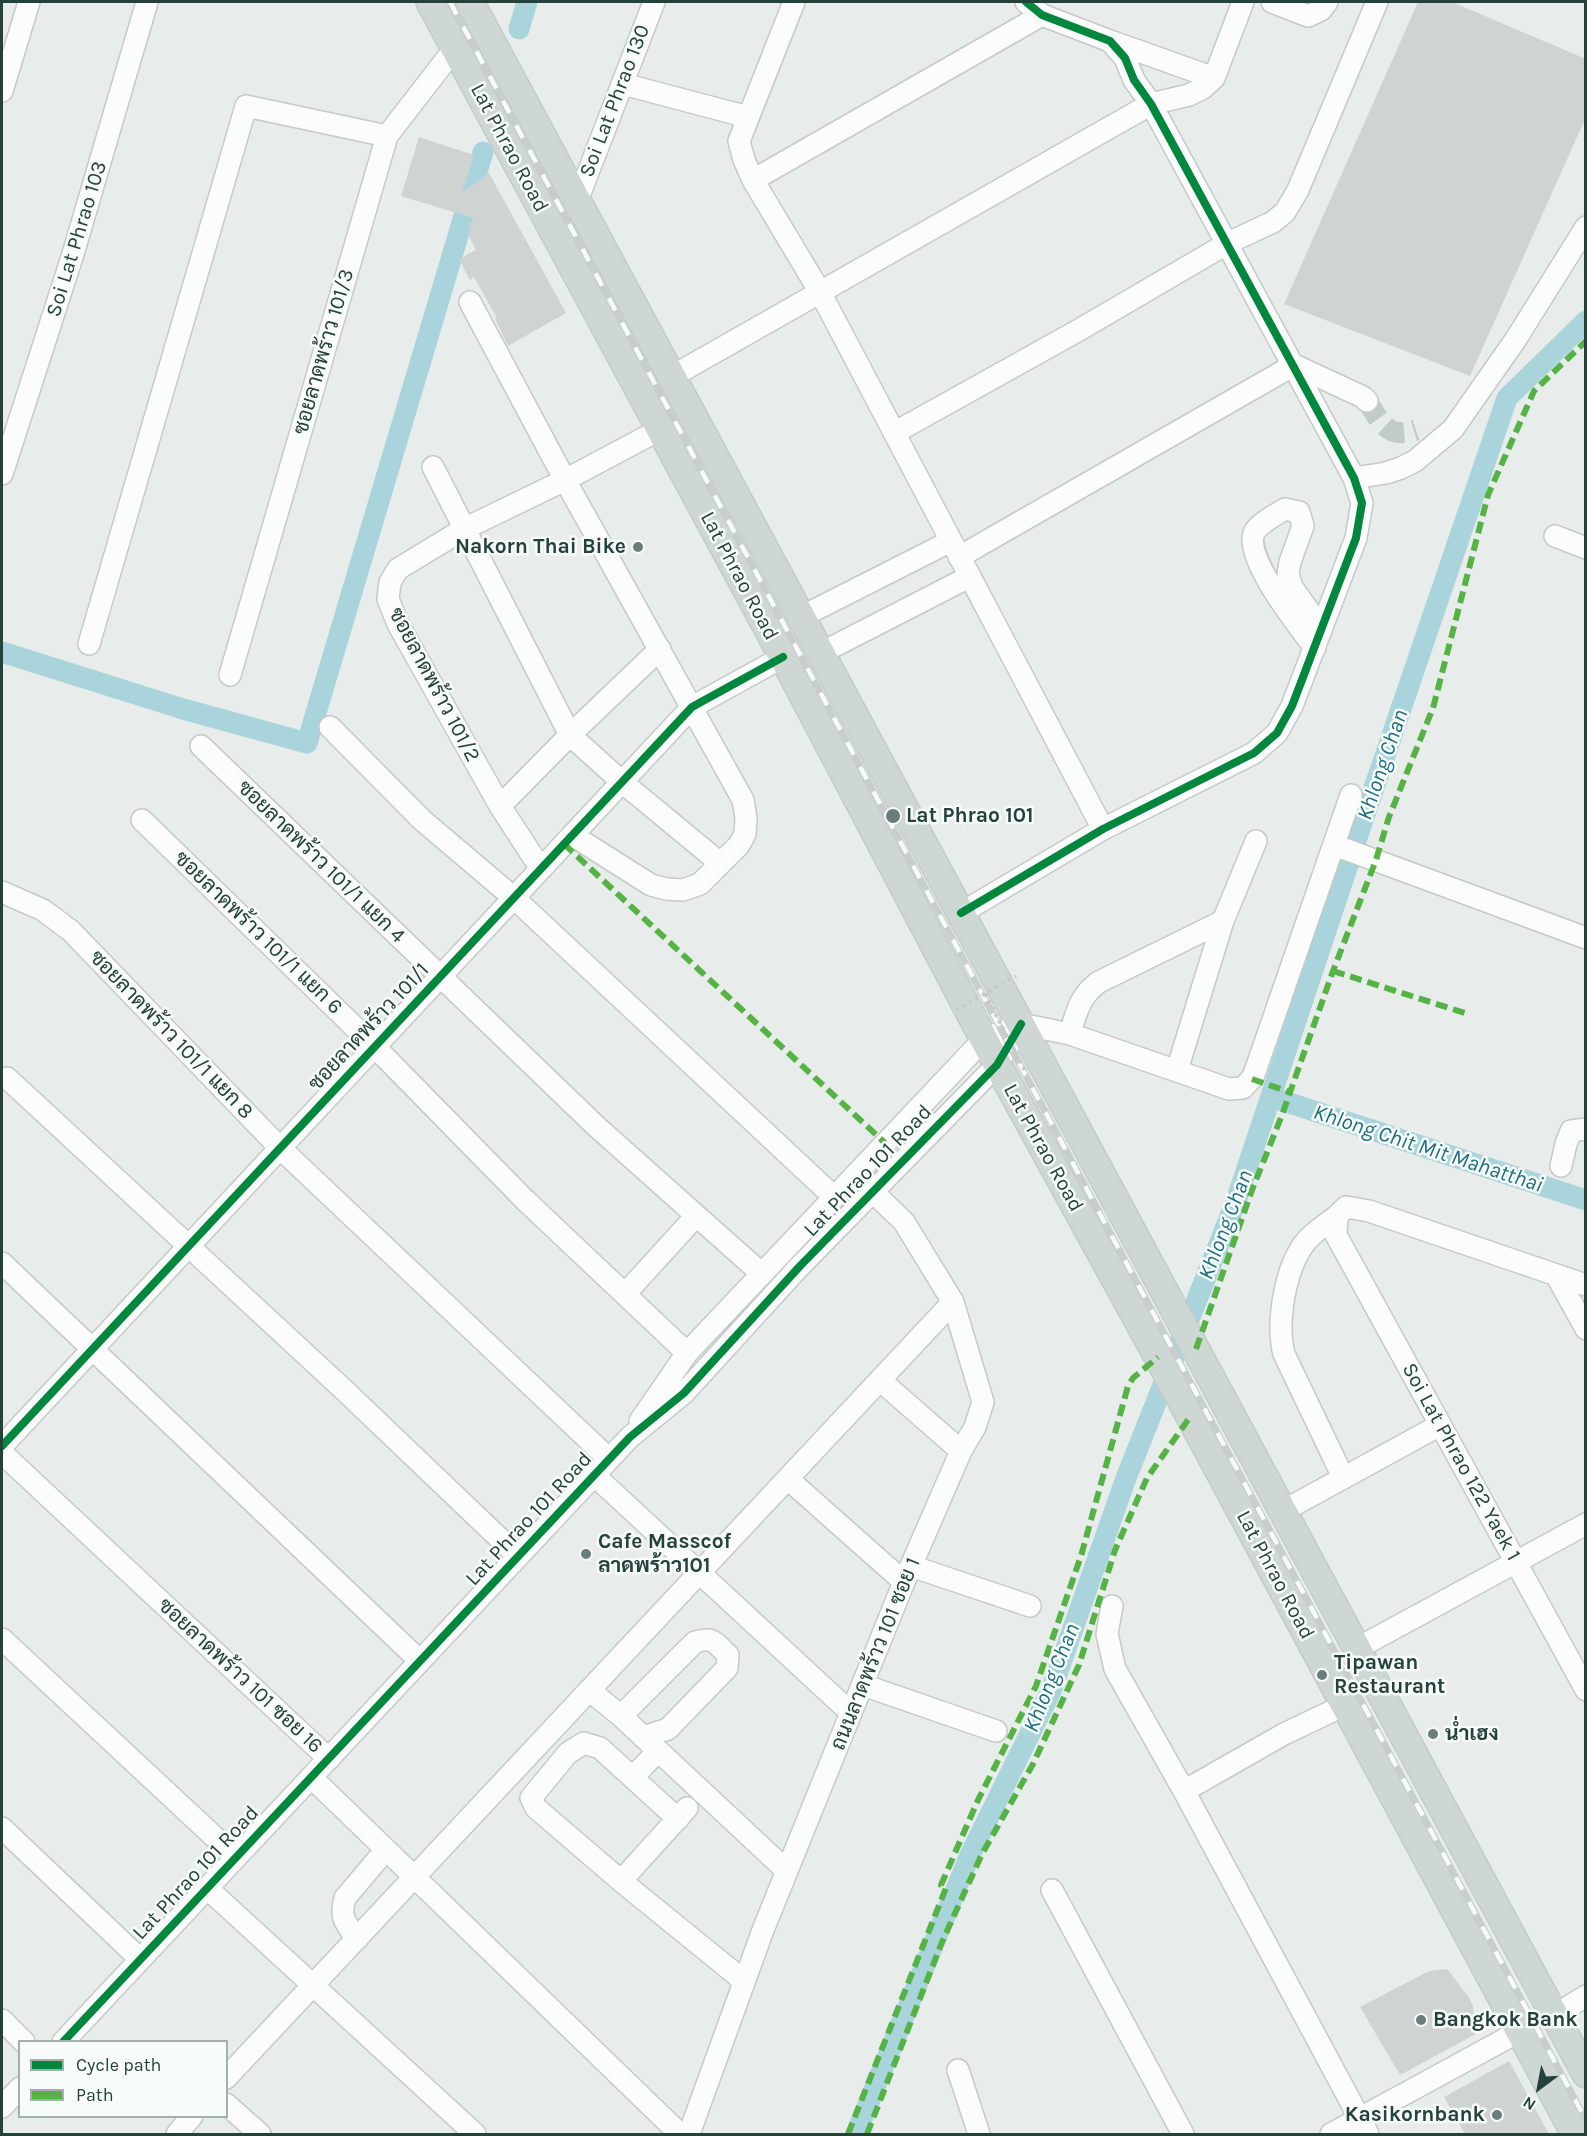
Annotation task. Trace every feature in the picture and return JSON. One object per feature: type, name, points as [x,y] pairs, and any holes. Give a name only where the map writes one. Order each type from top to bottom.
[{"type":"main road","name":"Lat Phrao Road","points":[[430,2],[783,657],[984,1040],[1174,1387],[1575,2134]]},
{"type":"main road","name":"Lat Phrao Road","points":[[470,2],[1586,2074]]},
{"type":"street","points":[[2,91],[29,2]]},
{"type":"street","name":"Soi Lat Phrao 103","points":[[2,474],[73,254],[147,2]]},
{"type":"street","name":"Soi Lat Phrao 130","points":[[577,201],[654,2]]},
{"type":"street","points":[[794,2],[739,141],[744,160],[753,180],[820,292],[1103,829]]},
{"type":"street","points":[[1026,2],[1042,15],[1214,78]]},
{"type":"street","points":[[671,377],[1151,104],[1189,95],[1203,88],[1214,78],[1243,2]]},
{"type":"street","points":[[1272,2],[1308,16],[1321,10],[1327,2]]},
{"type":"street","points":[[894,433],[1079,330],[1228,243],[1273,222],[1285,212],[1298,190],[1377,2]]},
{"type":"street","points":[[753,180],[1042,15]]},
{"type":"street","points":[[961,913],[1103,829],[1254,753],[1277,733],[1292,706],[1356,538],[1362,503],[1354,478],[1228,243],[1151,104],[1134,80],[1125,58],[1110,41]]},
{"type":"street","name":"ซอยลาดพร้าว 101/3","points":[[230,675],[387,136],[455,48]]},
{"type":"street","points":[[623,84],[748,117]]},
{"type":"street","points":[[89,644],[246,106],[387,136]]},
{"type":"street","points":[[1354,478],[1386,473],[1408,465],[1453,429],[1516,339],[1586,227]]},
{"type":"street","points":[[470,302],[565,480],[743,801],[745,834],[739,845],[700,884],[683,890],[651,885],[572,836]]},
{"type":"street","points":[[1294,365],[1363,397],[1367,401]]},
{"type":"street","points":[[801,617],[955,549],[1294,365]]},
{"type":"street","name":"ซอยลาดพร้าว 101/2","points":[[541,869],[500,806],[398,624],[388,599],[390,582],[398,569],[464,529],[565,480],[660,429]]},
{"type":"street","points":[[433,467],[570,735],[622,782],[720,863]]},
{"type":"street","points":[[1315,648],[1280,600],[1257,559],[1253,546],[1254,532],[1263,523],[1285,509],[1299,512],[1303,526],[1290,562],[1288,574],[1292,587],[1322,628]]},
{"type":"street","points":[[1554,536],[1586,548]]},
{"type":"street","points":[[821,653],[969,577]]},
{"type":"street","points":[[500,806],[660,649]]},
{"type":"street","name":"ซอยลาดพร้าว 101/1","points":[[2,1446],[692,707],[783,657]]},
{"type":"street","points":[[330,727],[422,819],[514,898],[834,1197]]},
{"type":"street","name":"ซอยลาดพร้าว 101/1 แยก 4","points":[[201,746],[597,1126],[762,1274]]},
{"type":"street","points":[[1021,1024],[1070,1034],[1230,1089],[1243,1088],[1253,1077],[1336,846],[1351,795]]},
{"type":"street","name":"ซอยลาดพร้าว 101/1 แยก 6","points":[[142,820],[375,1047],[525,1200],[687,1353]]},
{"type":"street","points":[[1177,1070],[1223,921],[1256,841]]},
{"type":"street","points":[[1336,846],[1586,938]]},
{"type":"street","name":"ซอยลาดพร้าว 101/1 แยก 8","points":[[2,892],[43,910],[61,922],[280,1148],[609,1459]]},
{"type":"street","points":[[1070,1034],[1078,1006],[1090,988],[1223,921]]},
{"type":"street","name":"Lat Phrao 101 Road","points":[[630,1437],[687,1353],[834,1197],[984,1040],[1021,1024]]},
{"type":"street","name":"Lat Phrao 101 Road","points":[[65,2040],[630,1437],[684,1393],[801,1266],[998,1065],[1021,1024]]},
{"type":"street","points":[[7,1078],[343,1389],[518,1556]]},
{"type":"street","points":[[1561,1166],[1571,1131],[1586,1129]]},
{"type":"street","name":"ถนนลาดพร้าว 101 ซอย 1","points":[[688,2134],[787,1871],[908,1574],[961,1451],[975,1427],[982,1402],[953,1302],[904,1222],[873,1192]]},
{"type":"street","points":[[1343,1477],[1284,1354],[1280,1339],[1281,1316],[1288,1279],[1296,1259],[1307,1240],[1337,1225],[1346,1207],[1369,1211],[1586,1285]]},
{"type":"street","points":[[625,1294],[696,1216]]},
{"type":"street","name":"Soi Lat Phrao 122 Yaek 1","points":[[1337,1225],[1440,1425],[1586,1690]]},
{"type":"street","points":[[2,1263],[420,1661]]},
{"type":"street","points":[[1556,1275],[1586,1329]]},
{"type":"street","points":[[228,2076],[953,1302]]},
{"type":"street","points":[[880,1381],[961,1451]]},
{"type":"street","points":[[1283,1511],[1440,1425]]},
{"type":"street","name":"ซอยลาดพร้าว 101 ซอย 16","points":[[2,1454],[329,1759]]},
{"type":"street","points":[[594,1475],[851,1713]]},
{"type":"street","points":[[788,1479],[908,1574],[1030,1606]]},
{"type":"street","points":[[1356,1649],[1586,1524]]},
{"type":"street","points":[[1112,1606],[1107,1634],[1115,1669],[1185,1791],[1364,2127]]},
{"type":"street","points":[[621,1716],[695,1642],[706,1638],[728,1655],[727,1668],[724,1673],[675,1723],[661,1732],[651,1744],[633,1778]]},
{"type":"street","points":[[2,1639],[236,1857]]},
{"type":"street","points":[[863,1685],[996,1731]]},
{"type":"street","points":[[589,1690],[621,1716],[787,1871]]},
{"type":"street","points":[[1185,1791],[1284,1734],[1344,1705]]},
{"type":"street","points":[[621,1881],[683,1813],[633,1778],[600,1749],[584,1743],[568,1753],[531,1798],[536,1808],[621,1881],[744,1981]]},
{"type":"street","points":[[311,1777],[680,2134]]},
{"type":"street","points":[[2,1828],[140,1959]]},
{"type":"street","points":[[357,1939],[342,1917],[342,1906],[345,1898],[378,1858]]},
{"type":"street","points":[[207,1887],[475,2134]]},
{"type":"street","points":[[1052,1890],[1183,2134]]},
{"type":"street","points":[[1554,2016],[1586,1996]]},
{"type":"street","points":[[2,2020],[22,2040]]},
{"type":"street","points":[[1331,2134],[1364,2127],[1520,2031]]},
{"type":"street","points":[[958,2070],[979,2134]]},
{"type":"street","points":[[2,2107],[18,2090]]},
{"type":"street","points":[[228,2106],[260,2134]]},
{"type":"street","points":[[177,2134],[190,2118]]},
{"type":"path","points":[[956,1010],[1016,976]]},
{"type":"path","points":[[985,994],[1028,1074]]},
{"type":"building","points":[[1418,2],[1452,2],[1586,59],[1586,117],[1470,376],[1284,304]]},
{"type":"building","points":[[419,137],[474,155],[462,193],[489,173],[566,313],[508,346],[495,319],[497,318],[474,277],[470,280],[459,259],[476,250],[468,235],[473,218],[401,196]]},
{"type":"building","name":"Bangkok Bank","points":[[1447,1969],[1473,2006],[1476,2034],[1400,2075],[1360,2007],[1429,1971]]},
{"type":"building","name":"Kasikornbank","points":[[1509,2061],[1549,2134],[1465,2134],[1444,2097]]},
{"type":"waterway","points":[[519,29],[527,2]]},
{"type":"waterway","points":[[2,652],[183,709],[307,743],[483,152]]},
{"type":"waterway","name":"Khlong Chan","points":[[856,2134],[970,1855],[1051,1691],[1126,1478],[1235,1204],[1507,398],[1586,321]]},
{"type":"waterway","name":"Khlong Chit Mit Mahatthai","points":[[1271,1097],[1586,1200]]},
{"type":"tunnel","points":[[1367,401],[1381,422],[1391,430],[1398,432],[1416,430]]},
{"type":"railway","points":[[450,2],[1586,2120]]},
{"type":"marked path","points":[[1196,1349],[1252,1190],[1376,860],[1389,817],[1433,708],[1488,495],[1534,391],[1586,341]]},
{"type":"marked path","points":[[564,844],[885,1143]]},
{"type":"marked path","points":[[1333,971],[1468,1014]]},
{"type":"marked path","points":[[1252,1079],[1289,1092]]},
{"type":"marked path","points":[[848,2134],[946,1888],[941,1885],[978,1800],[1036,1686],[1081,1556],[1128,1386],[1133,1378],[1158,1357]]},
{"type":"marked path","points":[[867,2134],[942,1942],[982,1854],[1033,1764],[1079,1665],[1115,1550],[1147,1478],[1190,1417]]},
{"type":"cycle path","points":[[961,913],[1103,829],[1254,753],[1277,733],[1292,706],[1356,538],[1362,503],[1354,478],[1151,104],[1134,80],[1125,58],[1110,41],[1042,15],[1026,2]]},
{"type":"cycle path","points":[[2,1446],[692,707],[783,657]]},
{"type":"cycle path","points":[[65,2040],[630,1437],[684,1393],[800,1266],[997,1065],[1021,1024]]},
{"type":"place","name":"Nakorn Thai Bike","points":[[638,547]]},
{"type":"place","name":"Lat Phrao 101","points":[[893,816]]},
{"type":"place","name":"Cafe Masscof ลาดพร้าว101","points":[[586,1554]]},
{"type":"place","name":"Tipawan Restaurant","points":[[1322,1675]]},
{"type":"place","name":"น่ำเฮง","points":[[1433,1734]]},
{"type":"place","name":"Bangkok Bank","points":[[1421,2020]]},
{"type":"place","name":"Kasikornbank","points":[[1497,2115]]}]
